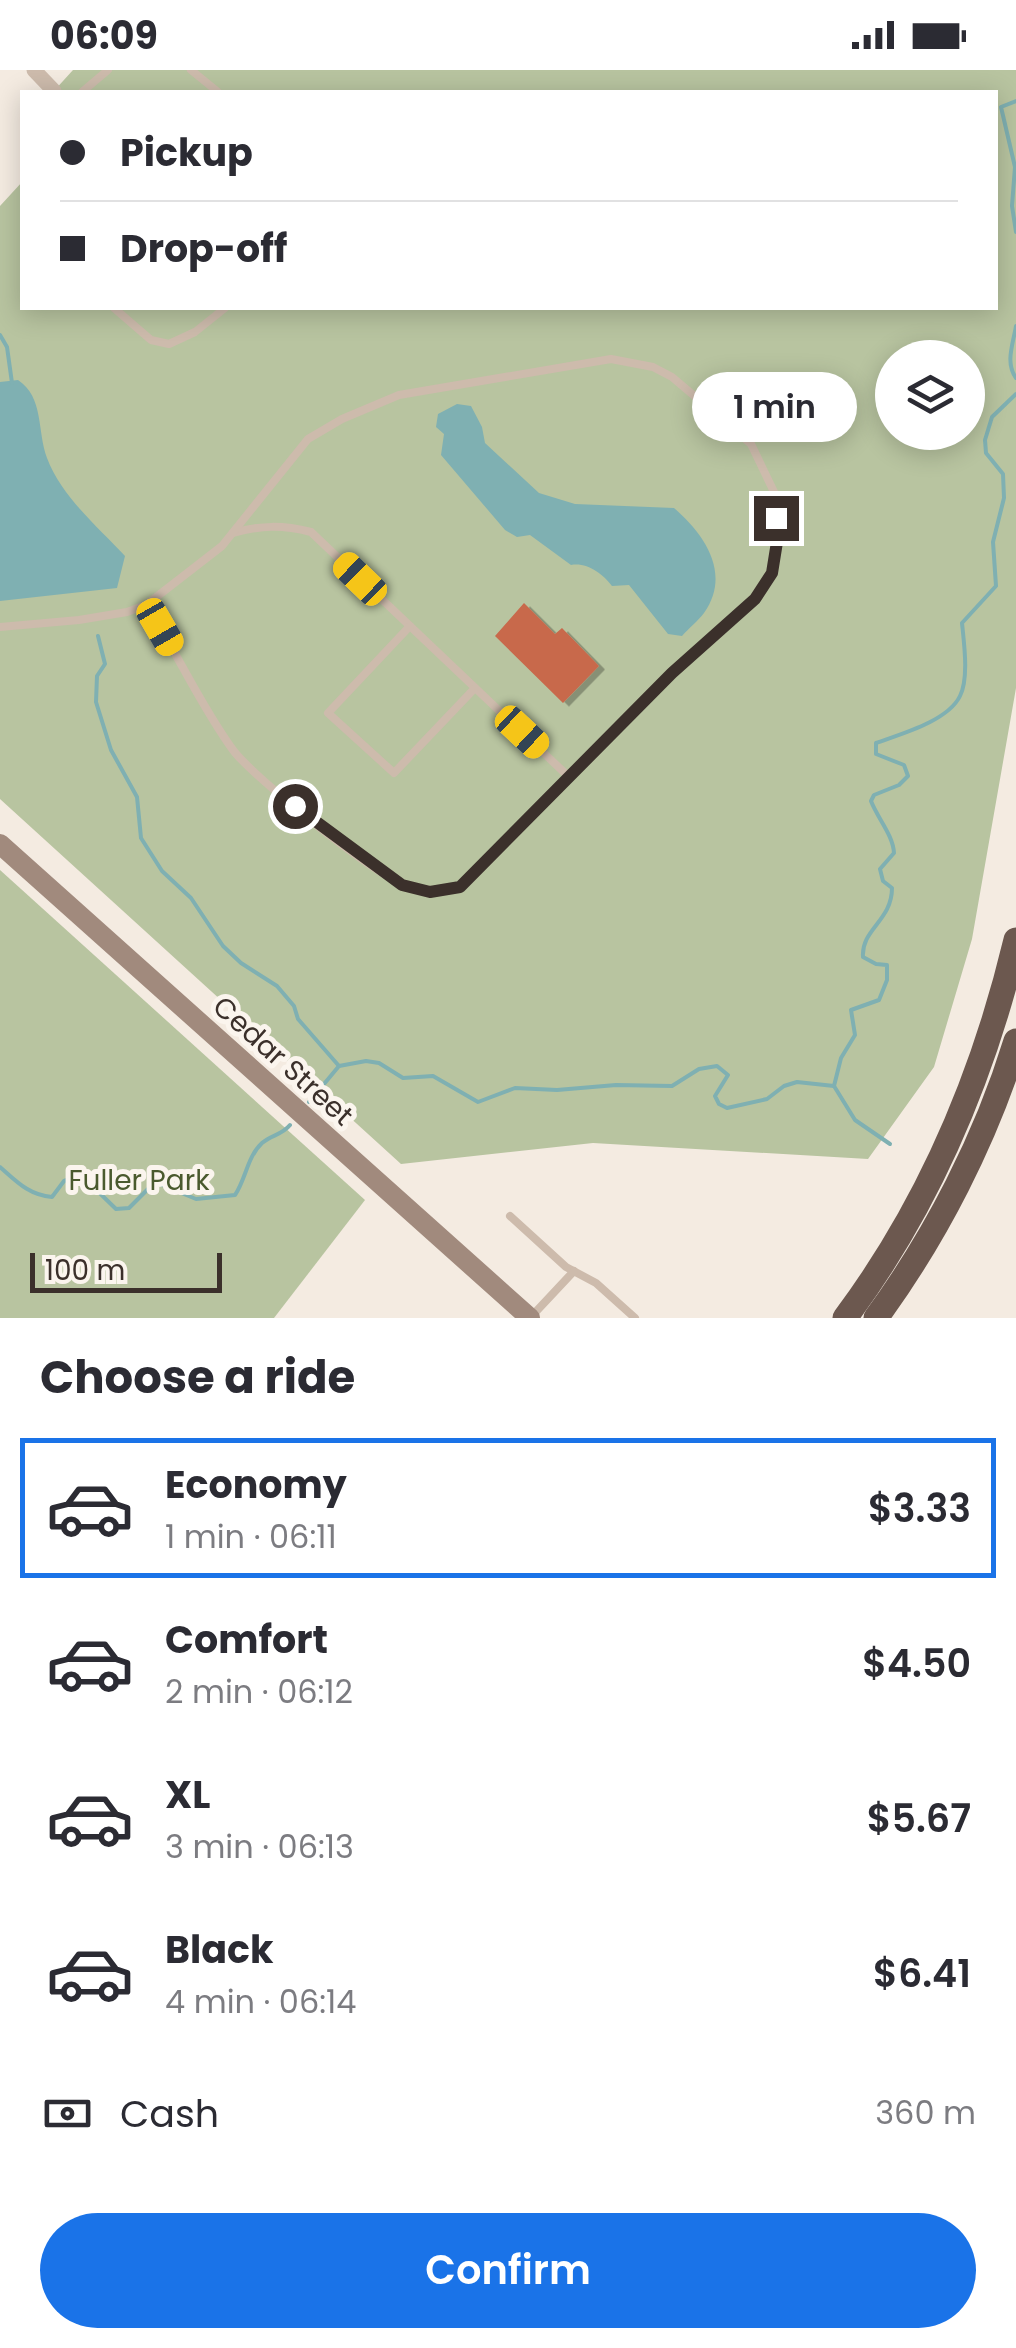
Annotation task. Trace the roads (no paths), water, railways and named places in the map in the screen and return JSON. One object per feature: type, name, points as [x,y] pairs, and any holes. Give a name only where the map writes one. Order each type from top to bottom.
[{"type":"highway","points":[[845,1318],[892,1251],[942,1158],[988,1046],[1016,940]]},
{"type":"highway","points":[[876,1318],[911,1266],[965,1168],[1016,1041]]},
{"type":"main road","name":"Cedar Street","points":[[0,844],[530,1318]]},
{"type":"street","points":[[34,70],[52,90]]},
{"type":"lane","points":[[84,90],[108,70]]},
{"type":"lane","points":[[191,70],[216,90]]},
{"type":"lane","points":[[116,310],[151,340],[170,344],[195,332],[222,310]]},
{"type":"lane","points":[[0,627],[79,620],[146,605],[222,546],[308,440],[342,419],[399,395],[612,359],[652,367],[672,377],[751,444],[776,494],[777,542],[772,573],[755,599],[672,673],[460,887],[430,892],[402,885],[322,829],[234,752],[146,605]]},
{"type":"lane","points":[[233,532],[256,526],[287,526],[311,532],[569,777]]},
{"type":"lane","points":[[410,626],[328,712],[394,773],[475,688]]},
{"type":"lane","points":[[510,1216],[635,1318]]},
{"type":"lane","points":[[530,1318],[574,1270]]},
{"type":"water","points":[[18,380],[36,405],[53,472],[81,510],[125,556],[117,588],[0,601],[0,382]]},
{"type":"water","points":[[457,404],[471,406],[485,443],[539,493],[575,504],[674,508],[704,542],[715,569],[712,598],[702,616],[682,636],[668,634],[629,585],[612,586],[594,570],[571,565],[530,535],[517,537],[505,530],[441,455],[444,434],[436,427],[438,414]]},
{"type":"waterway","points":[[1016,101],[1001,107],[1015,167],[1012,206],[1016,232]]},
{"type":"waterway","points":[[1016,326],[1010,360],[1016,378]]},
{"type":"waterway","points":[[0,335],[7,347],[12,383]]},
{"type":"waterway","points":[[834,1086],[841,1058],[855,1035],[851,1010],[879,1000],[887,980],[887,965],[863,957],[867,939],[891,899],[892,888],[883,881],[880,869],[894,853],[871,801],[874,795],[899,785],[908,776],[904,765],[876,754],[876,743],[945,713],[963,689],[962,623],[996,586],[993,542],[1004,498],[1003,474],[986,453],[985,440],[992,417],[1016,394]]},
{"type":"waterway","points":[[98,636],[105,664],[97,676],[96,702],[111,750],[137,797],[141,838],[162,871],[191,898],[223,946],[277,986],[294,1006],[298,1019],[339,1066]]},
{"type":"waterway","points":[[309,1102],[339,1066],[366,1061],[379,1063],[403,1078],[433,1076],[478,1102],[515,1088],[672,1086],[699,1069],[717,1066],[728,1075],[715,1096],[727,1108],[767,1099],[797,1082],[834,1086]]},
{"type":"waterway","points":[[834,1086],[855,1120],[890,1144]]},
{"type":"waterway","points":[[0,1167],[30,1191],[52,1197],[64,1181],[81,1175],[116,1209],[129,1208],[155,1182],[196,1199],[235,1195],[257,1149],[290,1125]]},
{"type":"park label","name":"Fuller Park","points":[[139,1180]]}]
